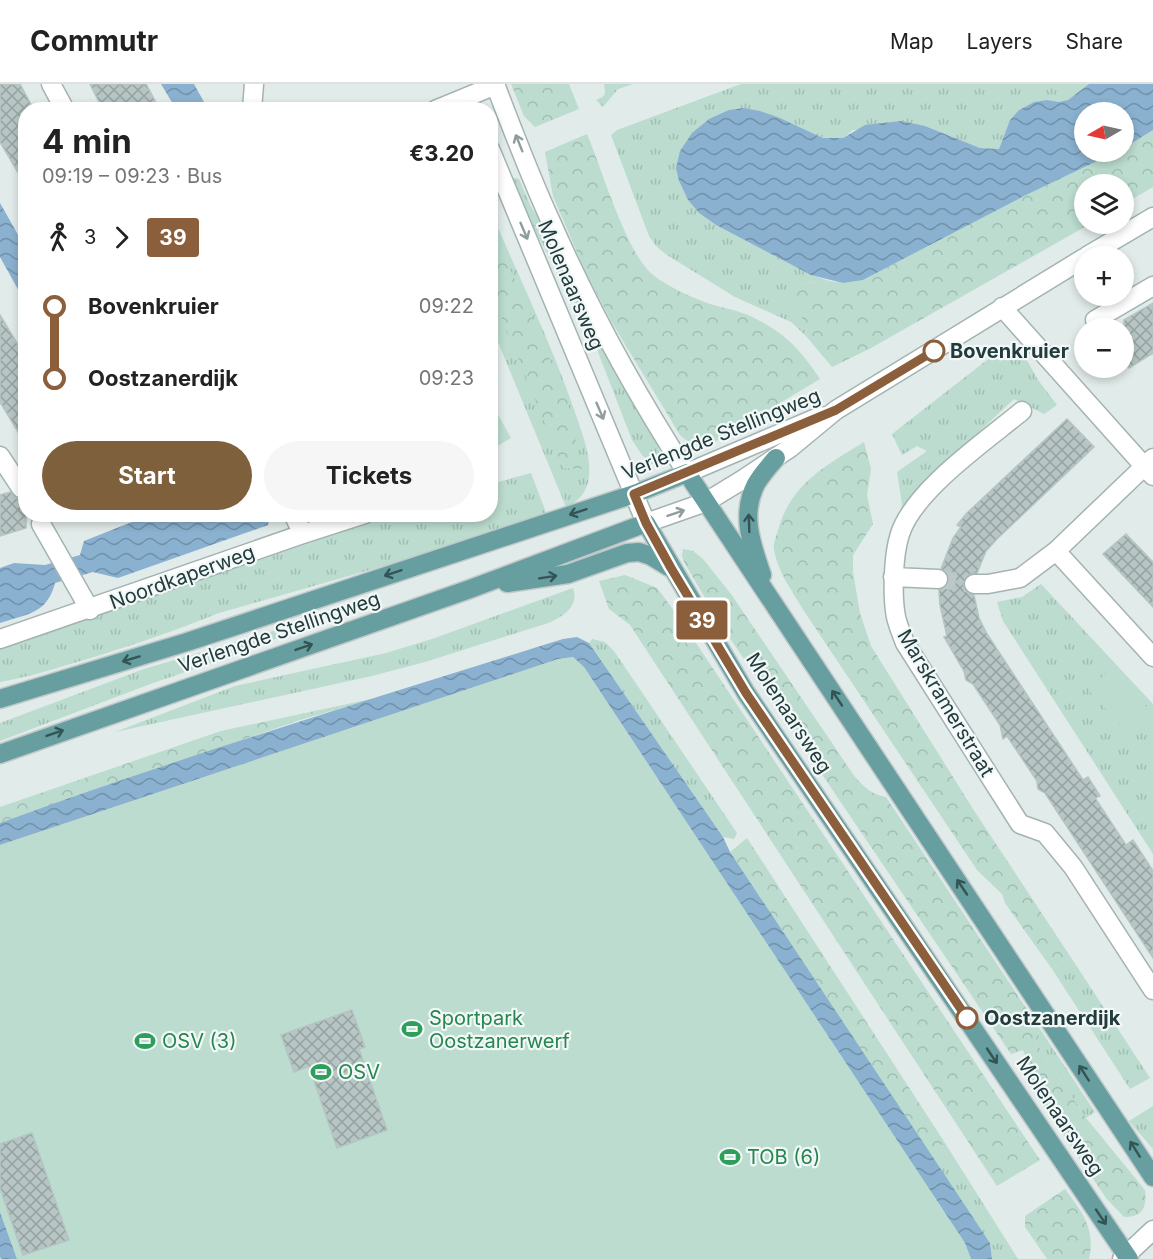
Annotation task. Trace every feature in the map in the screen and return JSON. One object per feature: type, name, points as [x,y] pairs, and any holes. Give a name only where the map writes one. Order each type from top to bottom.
[{"type":"main road","points":[[770,599],[750,541],[747,523],[749,503],[756,484],[776,458]]},
{"type":"main road","name":"Verlengde Stellingweg","points":[[0,699],[187,642],[634,494],[687,473]]},
{"type":"main road","name":"Molenaarsweg","points":[[687,473],[1153,1177]]},
{"type":"main road","name":"Verlengde Stellingweg","points":[[0,754],[27,742],[470,589],[646,523]]},
{"type":"main road","name":"Molenaarsweg","points":[[646,523],[746,693],[1126,1258]]},
{"type":"main road","points":[[470,589],[568,574],[627,553],[639,552],[651,556],[671,568]]},
{"type":"street","points":[[51,84],[61,102]]},
{"type":"street","points":[[253,102],[254,84]]},
{"type":"street","points":[[455,102],[496,85]]},
{"type":"street","name":"Molenaarsweg","points":[[496,85],[564,252],[611,344],[687,473]]},
{"type":"street","name":"Molenaarsweg","points":[[498,169],[646,523]]},
{"type":"street","points":[[1104,246],[1153,217]]},
{"type":"street","points":[[836,410],[1074,264]]},
{"type":"street","points":[[1098,318],[1153,286]]},
{"type":"street","points":[[974,584],[988,584],[1020,578],[1056,551],[1150,467],[1002,307]]},
{"type":"street","name":"Verlengde Stellingweg","points":[[687,473],[836,410]]},
{"type":"street","name":"Verlengde Stellingweg","points":[[646,523],[706,502],[776,458],[836,410]]},
{"type":"street","name":"Marskramerstraat","points":[[1022,411],[938,481],[918,503],[900,534],[893,576],[896,616],[905,643],[1020,824],[1045,833],[1073,867],[1153,990]]},
{"type":"street","points":[[9,466],[18,482]]},
{"type":"street","points":[[297,522],[303,534]]},
{"type":"street","name":"Noordkaperweg","points":[[0,639],[90,610],[340,522]]},
{"type":"street","points":[[41,524],[90,610]]},
{"type":"street","points":[[1056,551],[1153,657]]},
{"type":"street","points":[[893,576],[938,579]]},
{"type":"street","points":[[1126,1258],[1153,1230]]},
{"type":"green space","points":[[511,84],[569,84],[579,109],[535,127],[524,116]]},
{"type":"green space","points":[[604,84],[633,84],[618,89],[603,107],[596,100],[604,96]]},
{"type":"green space","points":[[741,84],[1089,84],[1068,100],[1034,102],[1019,110],[1010,120],[999,149],[980,148],[925,126],[853,130],[843,138],[823,138],[780,118],[679,181],[688,200],[699,213],[716,225],[811,275],[830,281],[796,284],[807,325],[806,336],[791,322],[735,297],[656,246],[649,236],[611,135],[617,130]]},
{"type":"green space","points":[[1153,130],[1153,187],[1134,198],[1134,174],[1074,174],[1074,233],[871,348],[832,367],[806,336],[807,325],[784,293],[796,284],[830,281],[843,283],[863,280],[1024,196],[1095,162],[1134,162],[1134,142]]},
{"type":"green space","points":[[587,134],[624,230],[633,249],[653,275],[688,295],[745,314],[772,328],[798,350],[820,379],[713,443],[695,444],[680,435],[611,321],[585,271],[553,196],[545,152]]},
{"type":"green space","points":[[519,179],[531,207],[553,238],[656,435],[661,460],[659,464],[651,464],[632,440],[591,334],[521,205],[511,180]]},
{"type":"green space","points":[[498,228],[558,365],[586,447],[589,461],[587,486],[579,499],[566,507],[498,342]]},
{"type":"green space","points":[[498,241],[567,399],[582,469],[563,468],[498,309]]},
{"type":"green space","points":[[1005,346],[1019,346],[1038,380],[1057,405],[1044,414],[1014,399],[926,478],[900,517],[902,504],[897,472],[927,451],[917,446],[902,455],[892,434]]},
{"type":"green space","points":[[498,415],[511,438],[498,446]]},
{"type":"green space","points":[[864,442],[871,469],[867,495],[873,524],[853,555],[853,572],[860,613],[871,646],[973,809],[1070,956],[1052,969],[1005,903],[1002,894],[977,870],[804,611],[778,565],[774,549],[775,541],[785,512],[793,498],[824,467]]},
{"type":"green space","points":[[531,473],[547,515],[510,530],[219,613],[101,655],[22,678],[0,682],[0,648],[372,522],[498,522],[498,482]]},
{"type":"green space","points":[[683,549],[693,551],[703,559],[731,594],[855,777],[869,790],[886,797],[1040,1029],[1035,1041],[1086,1118],[1145,1190],[1144,1206],[1140,1213],[1124,1217],[1106,1198],[1029,1084],[1030,1069],[1023,1050],[1011,1054],[721,625],[684,562]]},
{"type":"green space","points":[[625,575],[657,588],[678,616],[1040,1160],[997,1186],[630,625],[609,609],[599,581]]},
{"type":"green space","points":[[1041,584],[1153,704],[1153,854],[1003,621],[997,602],[1022,597]]},
{"type":"green space","points":[[573,588],[574,601],[557,619],[425,662],[372,676],[115,732],[235,686],[386,653],[432,639]]},
{"type":"green space","points":[[317,618],[259,647],[153,683],[0,741],[0,723],[144,669]]},
{"type":"green space","points":[[592,639],[605,642],[614,651],[737,833],[734,839],[723,837],[589,643]]},
{"type":"green space","name":"Sportpark Oostzanerwerf","points":[[573,657],[584,667],[965,1243],[971,1259],[17,1259],[0,1212],[0,845],[558,659]]},
{"type":"green space","points":[[1111,669],[1153,714],[1153,719],[1133,738],[1088,690]]},
{"type":"green space","points":[[380,697],[300,720],[0,823],[0,807],[221,731]]},
{"type":"green space","points":[[747,838],[945,1143],[929,1153],[730,852]]},
{"type":"green space","points":[[1070,956],[1150,1078],[1130,1089],[1052,969]]},
{"type":"green space","points":[[1040,1029],[1095,1112],[1086,1118],[1035,1041]]},
{"type":"green space","points":[[1153,1106],[1153,1149],[1129,1121]]},
{"type":"green space","points":[[945,1143],[1018,1259],[992,1259],[990,1243],[929,1153]]},
{"type":"green space","points":[[1065,1189],[1086,1221],[1091,1239],[1089,1259],[1047,1259],[1025,1227],[1025,1216]]},
{"type":"water","points":[[161,84],[194,84],[204,102],[172,102]]},
{"type":"water","points":[[1089,84],[1153,84],[1153,130],[1134,142],[1134,102],[1074,102],[1074,162],[1095,162],[1024,196],[863,280],[843,283],[811,275],[716,225],[699,213],[688,200],[676,168],[680,151],[692,133],[709,119],[729,110],[744,108],[760,111],[823,138],[843,138],[865,125],[901,121],[925,126],[980,148],[999,149],[1010,120],[1019,110],[1034,102],[1068,100]]},
{"type":"water","points":[[0,203],[18,235],[18,289],[0,257]]},
{"type":"water","points":[[132,522],[269,522],[268,525],[118,578],[93,572],[55,583],[47,601],[41,607],[27,615],[0,623],[0,568],[14,563],[45,565],[80,555],[84,541]]},
{"type":"water","points":[[577,637],[589,643],[723,837],[730,852],[990,1243],[992,1259],[971,1259],[965,1243],[584,667],[573,657],[558,659],[0,845],[0,823],[281,728],[563,639]]},
{"type":"water","points":[[0,1212],[17,1259],[1,1259],[0,1257]]},
{"type":"building","points":[[0,84],[20,84],[30,102],[18,102],[18,172],[0,142]]},
{"type":"building","points":[[90,84],[146,84],[156,102],[99,102]]},
{"type":"building","points":[[1153,303],[1153,353],[1134,365],[1134,318],[1127,318]]},
{"type":"building","points":[[0,315],[18,345],[18,432],[0,402]]},
{"type":"building","points":[[1067,419],[1094,447],[998,538],[986,551],[977,573],[968,575],[963,585],[968,593],[974,595],[979,618],[987,634],[1083,780],[1088,777],[1100,796],[1095,798],[1126,845],[1133,840],[1153,871],[1153,958],[1045,793],[1038,789],[1037,781],[1007,736],[1003,739],[1000,725],[973,684],[966,680],[964,671],[944,637],[947,636],[939,590],[947,585],[949,580],[948,573],[941,569],[953,538],[961,527],[957,525]]},
{"type":"building","points":[[10,492],[18,498],[18,522],[26,522],[26,528],[0,536],[0,495]]},
{"type":"building","points":[[1126,534],[1153,562],[1153,607],[1103,554]]},
{"type":"building","points":[[352,1010],[365,1047],[359,1049],[387,1130],[337,1148],[309,1066],[294,1072],[281,1035]]},
{"type":"building","points":[[32,1133],[69,1240],[23,1255],[0,1188],[0,1144]]},
{"type":"tunnel","points":[[938,579],[974,584]]},
{"type":"bus line","name":"39","points":[[934,351],[836,410],[634,494],[646,523],[671,568],[746,693],[967,1018]]},
{"type":"place","name":"Bovenkruier","points":[[934,351]]},
{"type":"place","name":"Oostzanerdijk","points":[[967,1018]]},
{"type":"place","name":"Sportpark Oostzanerwerf","points":[[412,1029]]},
{"type":"place","name":"OSV (3)","points":[[145,1041]]},
{"type":"place","name":"OSV","points":[[321,1072]]},
{"type":"place","name":"TOB (6)","points":[[730,1157]]}]
